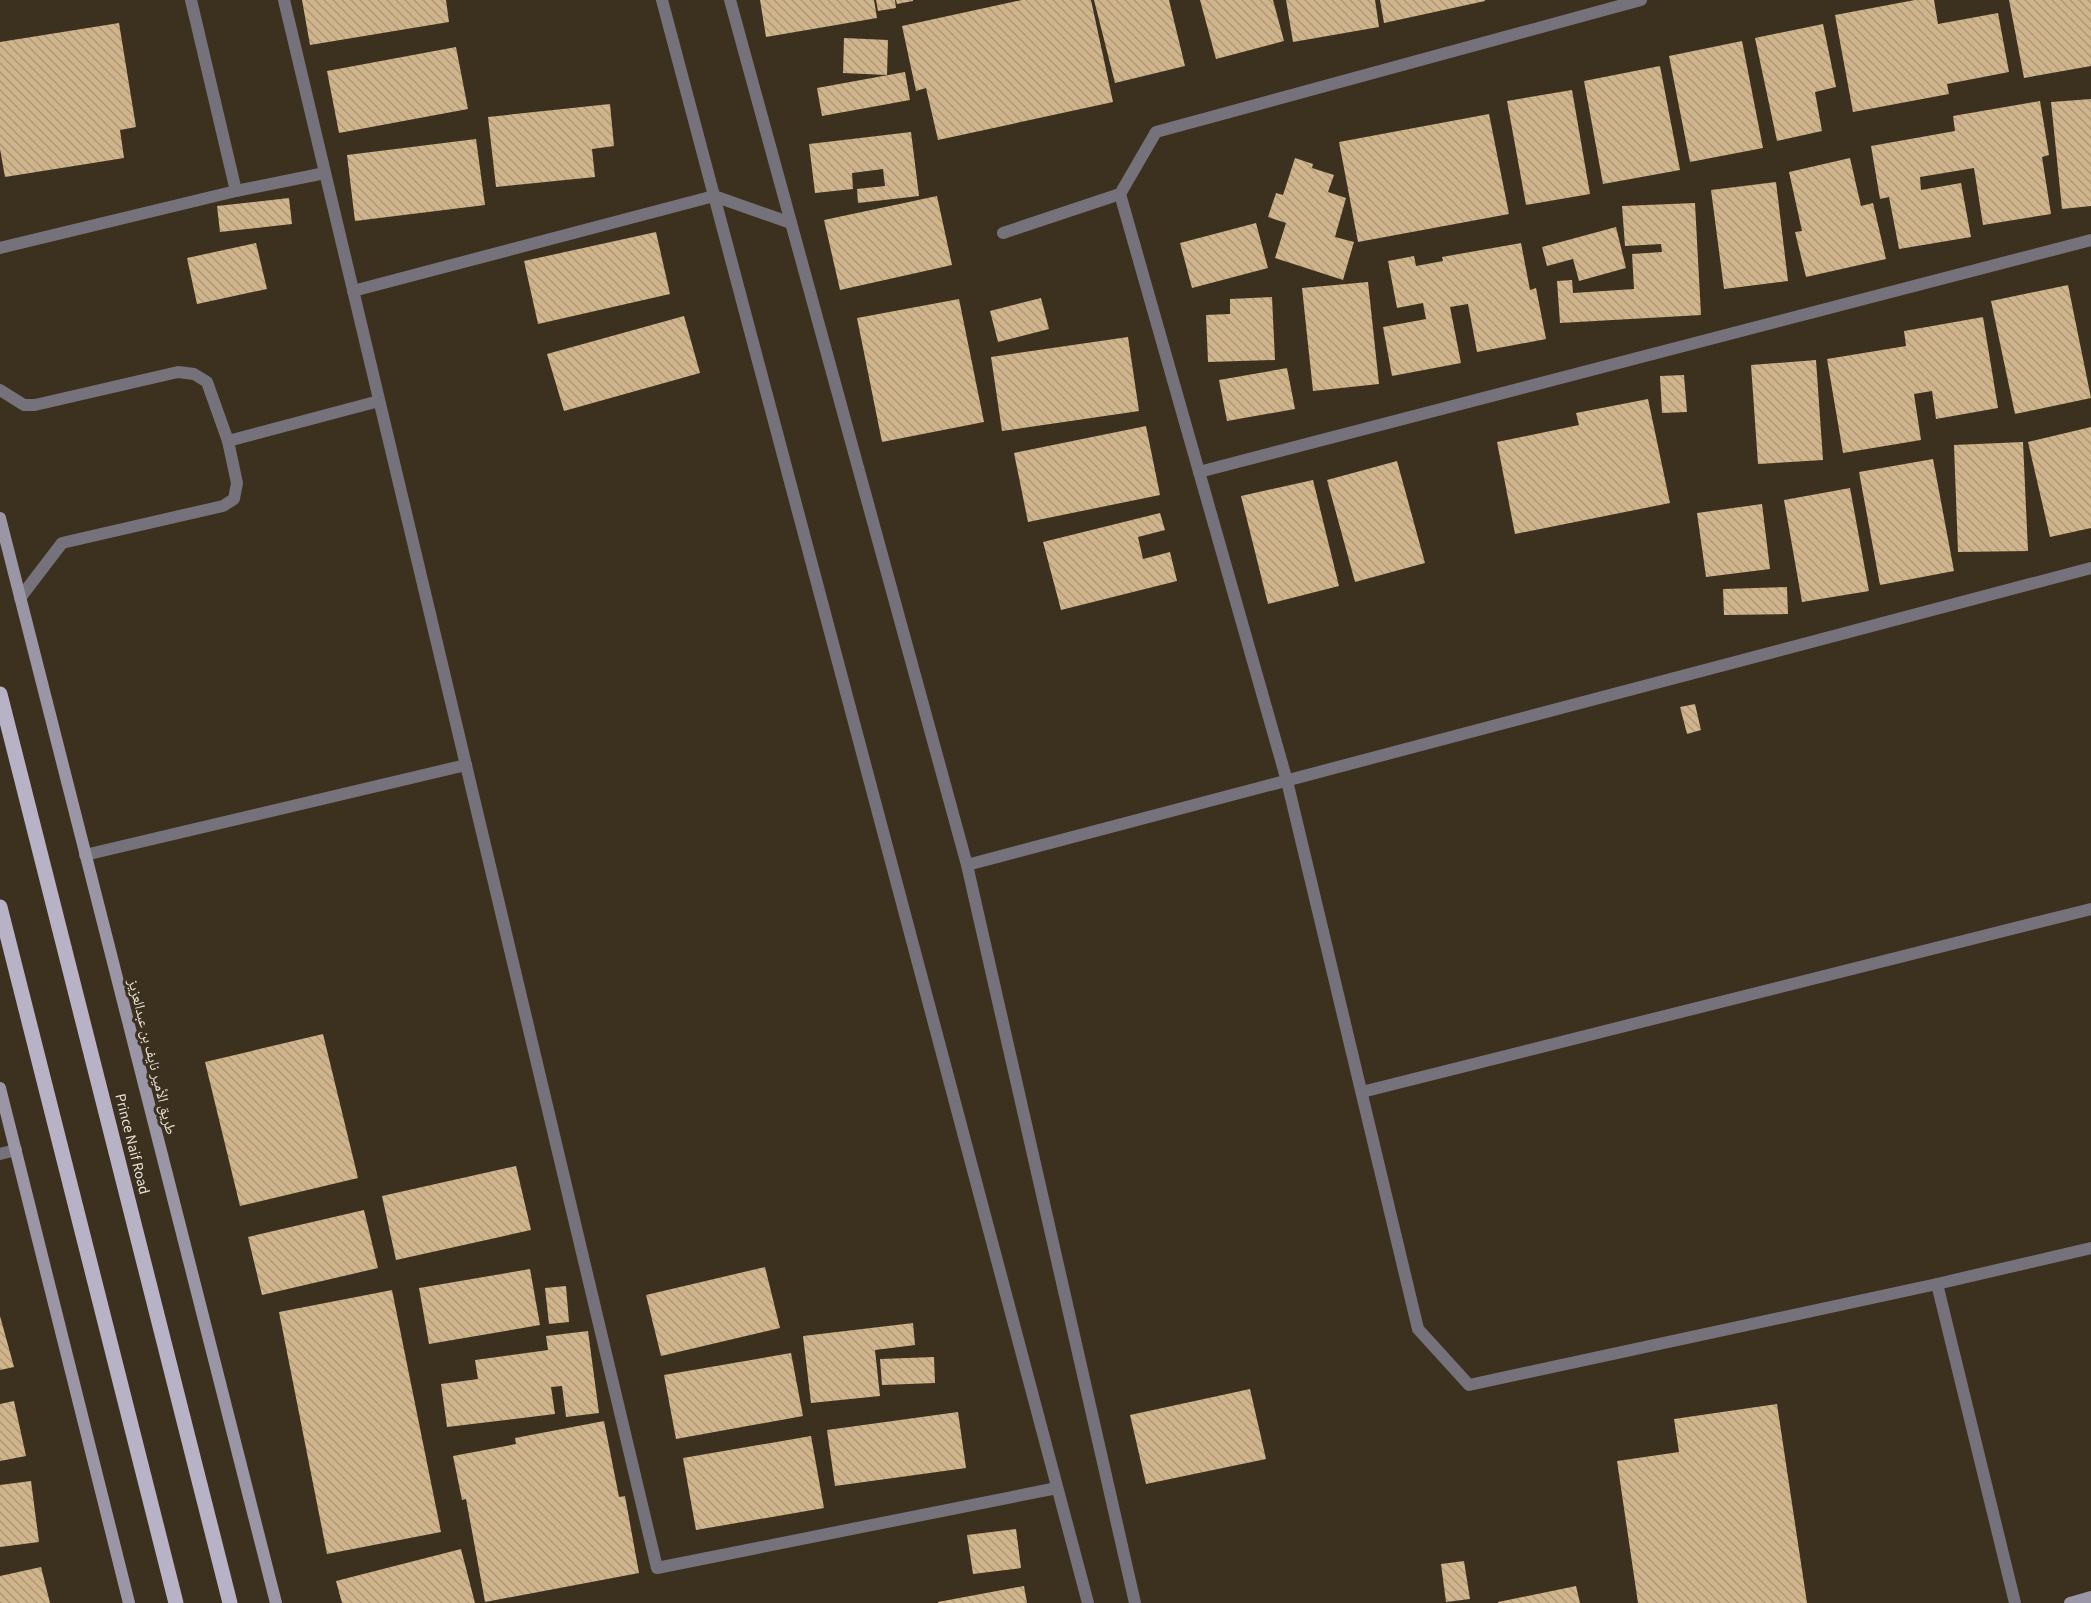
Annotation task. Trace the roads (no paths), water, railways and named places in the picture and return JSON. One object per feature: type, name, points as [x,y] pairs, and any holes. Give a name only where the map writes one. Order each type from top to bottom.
[{"type":"main road","name":"طريق الأمير نايف بن عبدالعزيز","points":[[0,518],[276,1603]]},
{"type":"main road","name":"Prince Naif Road","points":[[0,694],[230,1603]]},
{"type":"main road","points":[[0,907],[176,1603]]},
{"type":"main road","points":[[0,1088],[129,1603]]},
{"type":"main road","points":[[2070,1603],[2091,1597]]},
{"type":"street","points":[[191,0],[236,191]]},
{"type":"street","points":[[284,0],[657,1568],[1057,1488]]},
{"type":"street","points":[[662,0],[1088,1603]]},
{"type":"street","points":[[730,0],[967,865],[1135,1603]]},
{"type":"street","points":[[1002,233],[1120,194],[1156,132],[1615,2],[1641,0]]},
{"type":"street","points":[[0,248],[236,191],[325,173]]},
{"type":"street","points":[[1120,194],[1287,781],[1418,1329],[1469,1385],[1937,1284],[2091,1248]]},
{"type":"street","points":[[353,291],[714,196],[791,223]]},
{"type":"street","points":[[1199,472],[2091,240]]},
{"type":"street","points":[[0,390],[24,405],[35,405],[178,372],[194,374],[207,382],[228,441],[237,483],[234,499],[223,506],[62,543],[20,598]]},
{"type":"street","points":[[228,441],[379,401]]},
{"type":"street","points":[[967,865],[2091,568]]},
{"type":"street","points":[[85,855],[466,765]]},
{"type":"street","points":[[1362,1092],[2091,909]]},
{"type":"street","points":[[0,1155],[16,1150]]},
{"type":"street","points":[[1937,1284],[2015,1603]]}]
